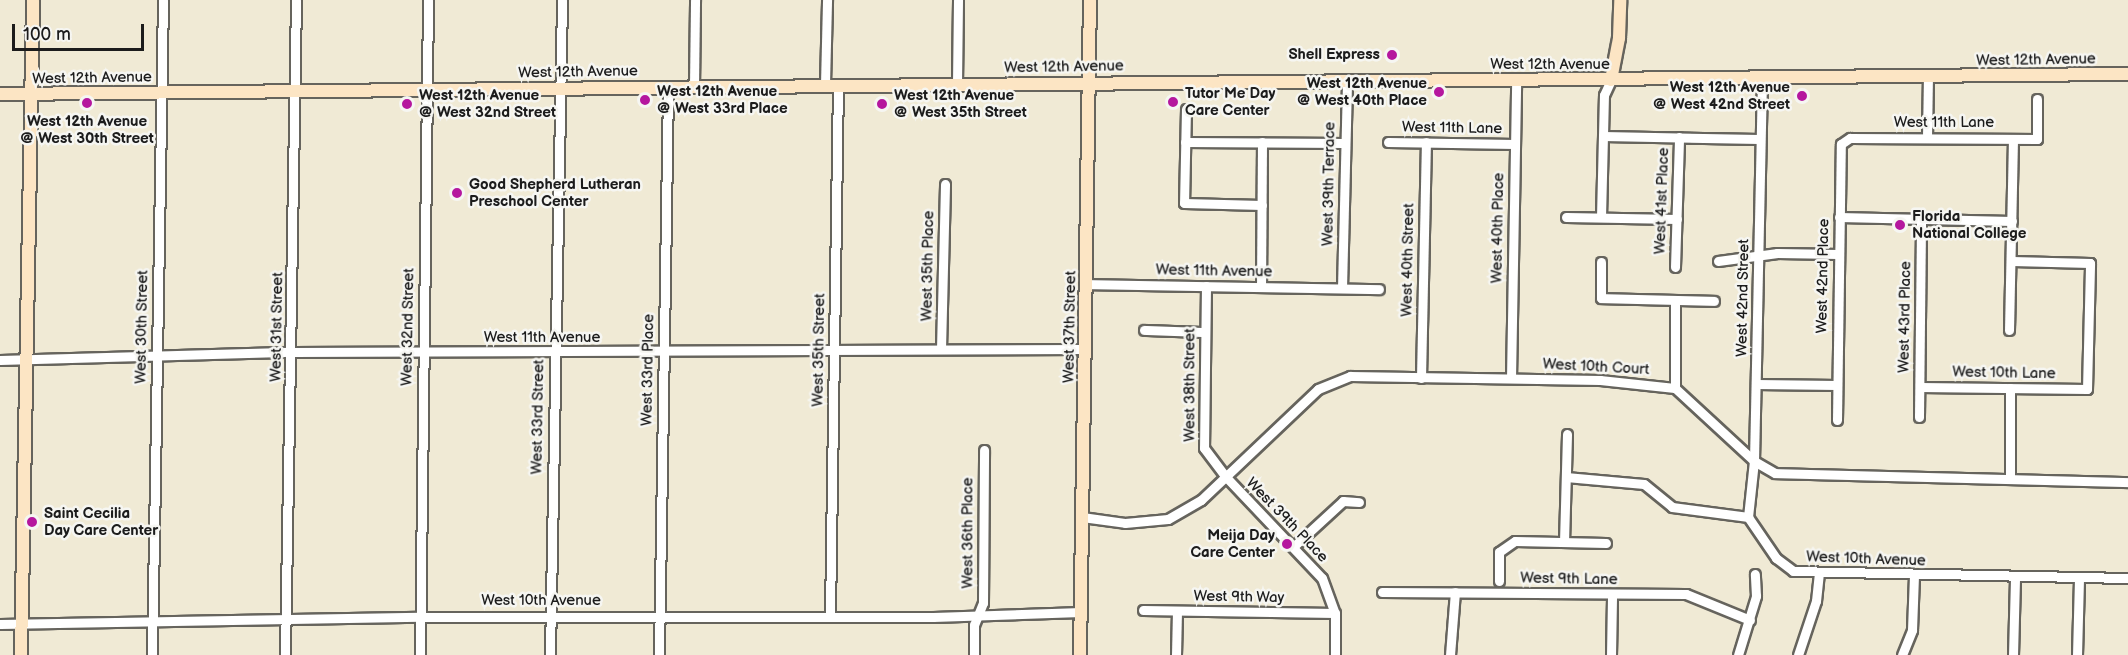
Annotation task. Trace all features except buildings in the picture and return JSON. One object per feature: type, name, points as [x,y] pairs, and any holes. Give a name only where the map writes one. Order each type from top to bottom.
[{"type":"main road","points":[[21,655],[29,94],[33,0]]},
{"type":"main road","name":"West 37th Street","points":[[1080,655],[1090,0]]},
{"type":"main road","points":[[1611,80],[1618,38],[1620,0]]},
{"type":"main road","name":"West 12th Avenue","points":[[0,94],[1088,81],[1611,80],[2128,74]]},
{"type":"street","name":"West 30th Street","points":[[152,655],[163,0]]},
{"type":"street","name":"West 31st Street","points":[[285,655],[292,352],[296,0]]},
{"type":"street","name":"West 32nd Street","points":[[420,655],[428,0]]},
{"type":"street","name":"West 33rd Street","points":[[550,655],[562,0]]},
{"type":"street","points":[[694,86],[695,0]]},
{"type":"street","name":"West 35th Street","points":[[827,0],[832,84],[834,351],[830,615]]},
{"type":"street","points":[[957,83],[958,0]]},
{"type":"street","points":[[1927,138],[1928,77]]},
{"type":"street","name":"West 42nd Street","points":[[1748,517],[1754,462],[1762,78]]},
{"type":"street","name":"West 40th Place","points":[[1511,378],[1516,79]]},
{"type":"street","points":[[1601,217],[1604,95],[1611,80]]},
{"type":"street","name":"West 39th Terrace","points":[[1342,288],[1347,81]]},
{"type":"street","name":"West 33rd Place","points":[[659,655],[668,86]]},
{"type":"street","name":"West 11th Lane","points":[[1850,138],[2037,139],[2037,99]]},
{"type":"street","points":[[1186,109],[1184,203],[1262,205]]},
{"type":"street","points":[[1603,136],[1759,139]]},
{"type":"street","name":"West 41st Place","points":[[1675,267],[1679,137]]},
{"type":"street","name":"West 42nd Place","points":[[1837,420],[1840,144],[1850,138]]},
{"type":"street","points":[[2010,330],[2013,139]]},
{"type":"street","points":[[1185,142],[1345,143]]},
{"type":"street","points":[[1261,287],[1262,142]]},
{"type":"street","name":"West 11th Lane","points":[[1388,142],[1515,144]]},
{"type":"street","name":"West 40th Street","points":[[1421,378],[1426,142]]},
{"type":"street","name":"West 35th Place","points":[[941,349],[945,184]]},
{"type":"street","points":[[1566,217],[1677,219]]},
{"type":"street","points":[[1839,217],[2012,220]]},
{"type":"street","name":"West 43rd Place","points":[[1919,417],[1922,218]]},
{"type":"street","points":[[1718,261],[1760,258],[1777,253],[1838,254]]},
{"type":"street","name":"West 10th Lane","points":[[1920,387],[2087,389],[2090,263],[2012,261]]},
{"type":"street","points":[[1601,262],[1601,298],[1675,302],[1714,301]]},
{"type":"street","name":"West 11th Avenue","points":[[1085,284],[1379,290]]},
{"type":"street","name":"West 38th Street","points":[[1206,285],[1204,448],[1226,477]]},
{"type":"street","points":[[1675,302],[1675,388],[1754,462],[1775,473],[2128,482]]},
{"type":"street","points":[[1144,330],[1204,332]]},
{"type":"street","name":"West 11th Avenue","points":[[0,360],[292,352],[423,354],[1084,349]]},
{"type":"street","name":"West 10th Court","points":[[1082,517],[1125,523],[1168,519],[1201,500],[1317,389],[1350,375],[1600,380],[1675,388]]},
{"type":"street","points":[[1756,384],[1837,386]]},
{"type":"street","points":[[2010,388],[2010,478]]},
{"type":"street","points":[[1564,542],[1567,434]]},
{"type":"street","name":"West 36th Place","points":[[974,655],[978,615],[983,603],[984,450]]},
{"type":"street","name":"West 39th Place","points":[[1226,477],[1322,578],[1335,613],[1335,655]]},
{"type":"street","points":[[1566,477],[1644,484],[1672,507],[1748,517]]},
{"type":"street","points":[[1293,547],[1343,501],[1359,502]]},
{"type":"street","name":"West 10th Avenue","points":[[1748,517],[1776,558],[1793,571],[1819,574],[1914,576],[2128,578]]},
{"type":"street","points":[[1499,581],[1499,552],[1515,541],[1606,543]]},
{"type":"street","points":[[1738,655],[1756,596],[1755,574]]},
{"type":"street","points":[[1798,655],[1816,601],[1819,574]]},
{"type":"street","points":[[1902,655],[1912,630],[1914,576]]},
{"type":"street","points":[[2077,655],[2079,577]]},
{"type":"street","points":[[2013,655],[2015,578]]},
{"type":"street","name":"West 9th Lane","points":[[1382,592],[1686,594],[1750,620]]},
{"type":"street","points":[[1450,655],[1455,592]]},
{"type":"street","points":[[1611,655],[1612,595]]},
{"type":"street","name":"West 9th Way","points":[[1143,610],[1335,613]]},
{"type":"street","points":[[1176,655],[1178,611]]},
{"type":"street","name":"West 10th Avenue","points":[[0,624],[285,622],[420,617],[978,615],[1081,612]]},
{"type":"place","name":"Shell Express","points":[[1392,55]]},
{"type":"place","name":"West 12th Avenue @ West 40th Place","points":[[1439,92]]},
{"type":"place","name":"West 12th Avenue @ West 42nd Street","points":[[1802,96]]},
{"type":"place","name":"West 12th Avenue @ West 33rd Place","points":[[645,100]]},
{"type":"place","name":"Tutor Me Day Care Center","points":[[1173,102]]},
{"type":"place","name":"West 12th Avenue @ West 30th Street","points":[[87,103]]},
{"type":"place","name":"West 12th Avenue @ West 32nd Street","points":[[407,104]]},
{"type":"place","name":"West 12th Avenue @ West 35th Street","points":[[882,104]]},
{"type":"place","name":"Good Shepherd Lutheran Preschool Center","points":[[457,193]]},
{"type":"place","name":"Florida National College","points":[[1900,225]]},
{"type":"place","name":"Saint Cecilia Day Care Center","points":[[32,522]]},
{"type":"place","name":"Meija Day Care Center","points":[[1287,544]]}]
